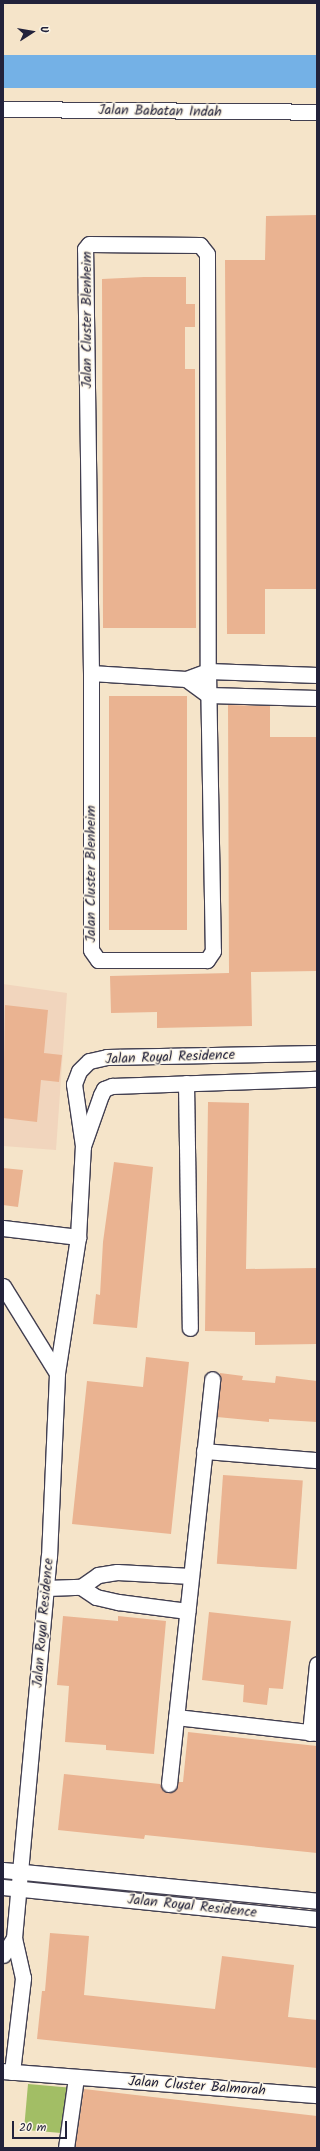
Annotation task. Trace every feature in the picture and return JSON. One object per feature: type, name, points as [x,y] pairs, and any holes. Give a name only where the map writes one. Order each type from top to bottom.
[{"type":"street","name":"Jalan Babatan Indah","points":[[3,109],[317,112]]},
{"type":"street","name":"Jalan Cluster Blenheim","points":[[89,244],[200,245],[207,254],[208,695],[211,957],[207,960],[98,960],[91,950],[91,673],[85,249],[89,244]]},
{"type":"street","points":[[91,673],[186,679],[208,671],[317,675]]},
{"type":"street","points":[[186,679],[208,695],[317,698]]},
{"type":"street","name":"Jalan Royal Residence","points":[[19,1888],[46,1588],[57,1373],[78,1237],[83,1150],[74,1084],[79,1071],[89,1061],[107,1057],[317,1053]]},
{"type":"street","name":"Jalan Royal Residence","points":[[83,1150],[104,1089],[122,1083],[186,1083],[317,1079]]},
{"type":"street","name":"Jalan Royal Residence","points":[[186,1083],[190,1328]]},
{"type":"street","points":[[3,1228],[78,1237]]},
{"type":"street","points":[[3,1286],[57,1373]]},
{"type":"street","points":[[169,1784],[212,1379]]},
{"type":"street","points":[[204,1451],[317,1460]]},
{"type":"street","points":[[46,1588],[81,1587],[98,1575],[117,1572],[191,1576]]},
{"type":"street","points":[[81,1587],[96,1597],[118,1602],[187,1611]]},
{"type":"street","points":[[176,1717],[313,1733],[317,1664]]},
{"type":"street","name":"Jalan Royal Residence","points":[[3,1870],[317,1901]]},
{"type":"street","name":"Jalan Royal Residence","points":[[3,1887],[317,1920]]},
{"type":"street","name":"Jalan Cluster Balmorah","points":[[19,1888],[14,1938],[23,1978],[8,2071],[76,2078],[317,2095]]},
{"type":"street","name":"Jalan Cluster Balmorah","points":[[3,1955],[14,1938]]},
{"type":"street","points":[[66,2148],[76,2078]]},
{"type":"shaded area","points":[[3,984],[67,993],[56,1150],[3,1146]]},
{"type":"green space","points":[[28,2084],[71,2088],[67,2134],[24,2130]]},
{"type":"building","points":[[317,215],[317,589],[265,589],[265,634],[227,634],[225,260],[265,260],[266,216]]},
{"type":"building","points":[[186,277],[186,304],[195,304],[195,327],[185,327],[185,369],[195,369],[196,628],[103,628],[102,279]]},
{"type":"building","points":[[109,696],[187,696],[187,930],[109,930]]},
{"type":"building","points":[[228,705],[270,706],[270,737],[317,737],[317,971],[251,972],[252,1026],[157,1028],[157,1012],[111,1013],[110,976],[229,973]]},
{"type":"building","points":[[5,1005],[48,1010],[44,1053],[62,1055],[59,1082],[41,1080],[37,1122],[3,1118]]},
{"type":"building","points":[[208,1102],[249,1103],[246,1269],[317,1268],[317,1344],[255,1345],[255,1332],[205,1331]]},
{"type":"building","points":[[114,1162],[153,1167],[137,1328],[93,1324],[96,1294],[100,1295],[103,1242]]},
{"type":"building","points":[[3,1168],[23,1170],[18,1207],[3,1205]]},
{"type":"building","points":[[146,1357],[189,1362],[171,1534],[72,1524],[87,1381],[143,1387]]},
{"type":"building","points":[[220,1373],[243,1376],[242,1380],[275,1383],[276,1376],[317,1381],[317,1422],[269,1419],[269,1422],[217,1417]]},
{"type":"building","points":[[223,1475],[303,1481],[297,1569],[217,1564]]},
{"type":"building","points":[[209,1612],[291,1621],[283,1689],[269,1688],[267,1705],[243,1702],[244,1685],[202,1680]]},
{"type":"building","points":[[63,1616],[118,1621],[118,1616],[166,1621],[154,1754],[106,1750],[106,1745],[65,1742],[69,1686],[57,1685]]},
{"type":"building","points":[[188,1732],[317,1746],[317,1853],[145,1835],[144,1839],[58,1830],[64,1774],[160,1784],[164,1791],[172,1792],[178,1782],[183,1782]]},
{"type":"building","points":[[50,1933],[89,1936],[84,1995],[215,2009],[222,1956],[294,1965],[288,2017],[317,2020],[317,2068],[37,2039],[42,1991],[45,1991]]},
{"type":"building","points":[[84,2089],[317,2116],[317,2148],[75,2148]]},
{"type":"waterway","points":[[3,71],[317,71]]}]
